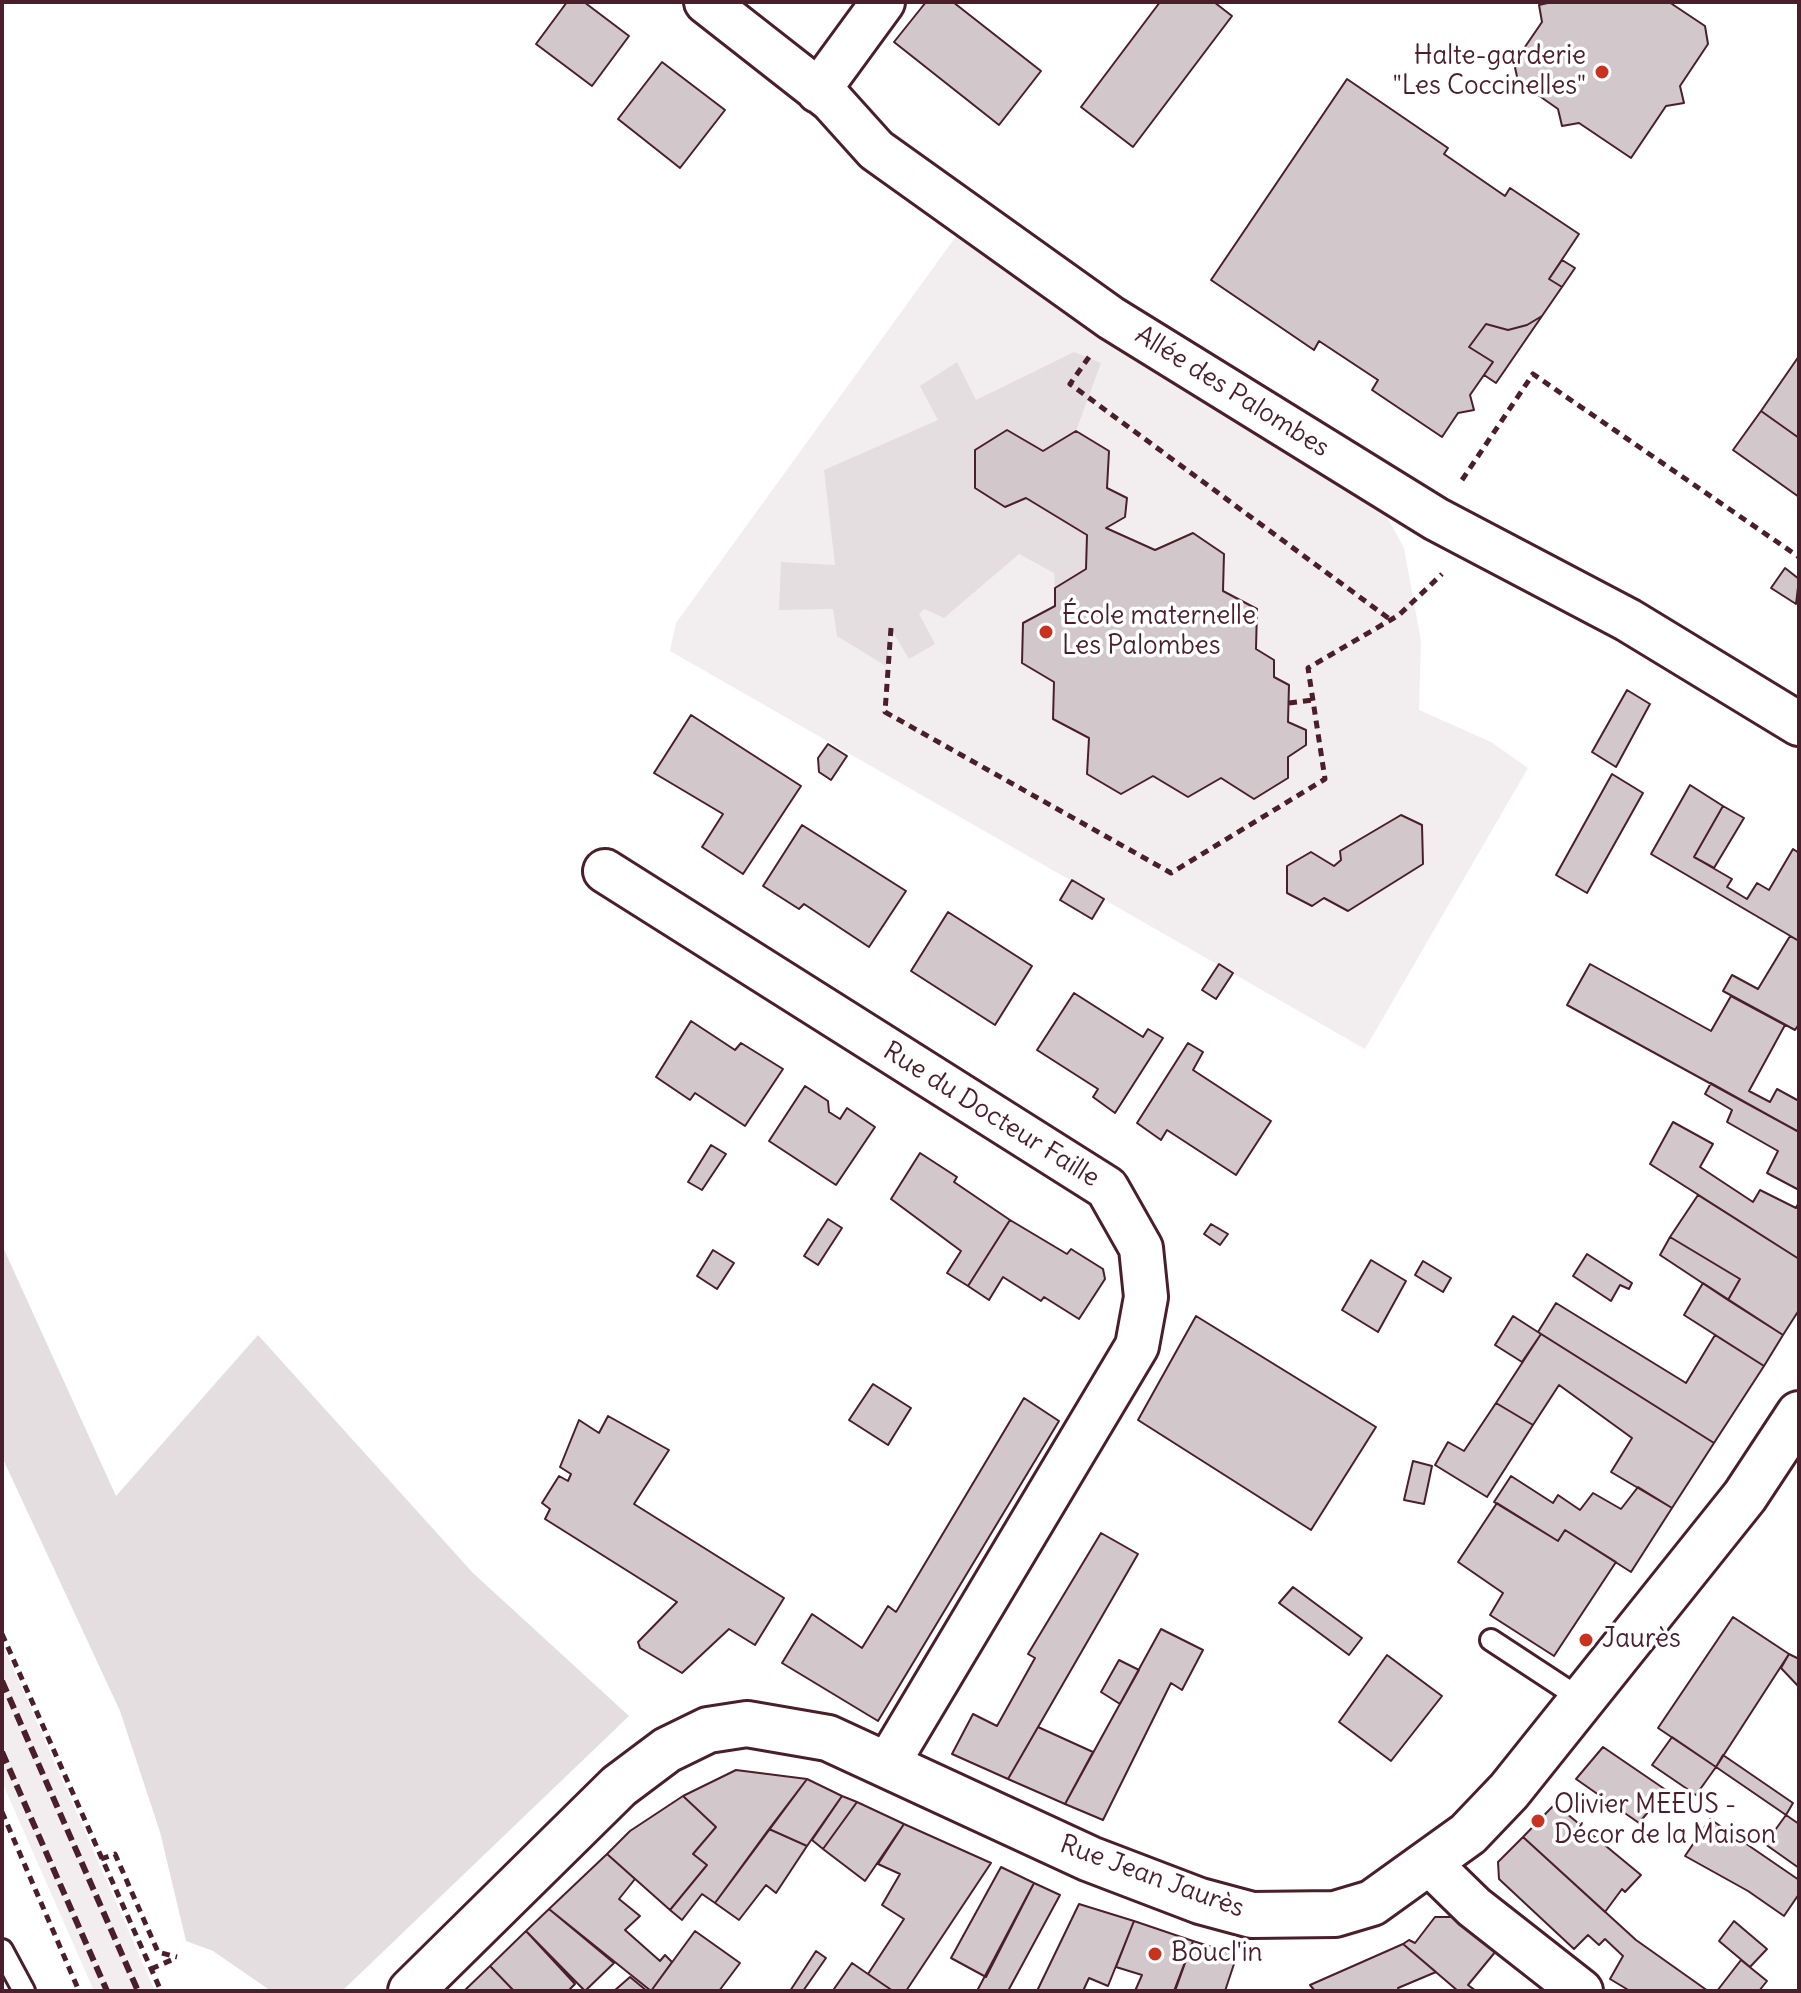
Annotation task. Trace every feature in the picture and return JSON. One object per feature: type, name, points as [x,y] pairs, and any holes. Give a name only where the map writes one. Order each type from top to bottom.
[{"type":"street","name":"Allée des Palombes","points":[[706,2],[818,91],[876,150],[1111,318],[1436,519],[1628,620],[1799,724]]},
{"type":"street","points":[[818,91],[883,2]]},
{"type":"street","name":"Rue du Docteur Faille","points":[[605,871],[1107,1188],[1141,1248],[1146,1297],[1137,1346],[887,1765]]},
{"type":"street","name":"Rue Jean Jaurès","points":[[411,1991],[619,1786],[667,1750],[708,1730],[747,1724],[828,1738],[1090,1859],[1200,1901],[1252,1915],[1335,1914],[1372,1903],[1468,1834],[1509,1791],[1745,1496],[1797,1419]]},
{"type":"street","points":[[1430,1864],[1474,1907],[1581,1991]]},
{"type":"lane","points":[[1491,1640],[1584,1701]]},
{"type":"lane","points":[[2,1950],[24,1991]]},
{"type":"path","points":[[1088,358],[1070,384],[1391,620]]},
{"type":"path","points":[[1436,519],[1533,374],[1799,557]]},
{"type":"path","points":[[891,628],[885,712],[1171,873],[1325,779],[1308,668],[1391,620],[1477,540]]},
{"type":"path","points":[[1289,703],[1312,700]]},
{"type":"path","points":[[2,1634],[161,1991]]},
{"type":"path","points":[[2,1812],[79,1991]]},
{"type":"path","points":[[101,1859],[115,1854],[158,1952],[177,1957],[151,1969]]},
{"type":"shaded area","name":"École maternelle Les Palombes","points":[[970,217],[1386,515],[1404,548],[1421,641],[1419,710],[1491,742],[1528,768],[1365,1049],[670,651],[676,623]]},
{"type":"shaded area","points":[[1074,352],[1101,363],[1076,431],[1043,451],[1006,430],[975,451],[975,488],[1005,507],[1026,498],[1087,535],[1086,569],[1055,588],[1054,573],[1019,554],[944,618],[924,609],[919,614],[935,644],[909,659],[891,629],[886,666],[837,636],[833,609],[779,610],[781,562],[835,565],[824,470],[938,420],[920,386],[957,362],[976,400]]},
{"type":"shaded area","points":[[2,1245],[116,1496],[258,1335],[473,1573],[629,1716],[342,1991],[271,1991],[213,1951],[186,1941],[160,1832],[120,1711],[2,1457]]},
{"type":"shaded area","points":[[2,1643],[155,1991],[94,1991],[2,1782]]},
{"type":"building","points":[[567,2],[584,2],[629,36],[592,86],[536,44]]},
{"type":"building","points":[[926,2],[953,2],[1041,71],[999,125],[894,42]]},
{"type":"building","points":[[1160,2],[1214,2],[1232,16],[1133,147],[1081,107]]},
{"type":"building","name":"Halte-garderie \"Les Coccinelles\"","points":[[1552,2],[1669,2],[1705,26],[1708,44],[1680,86],[1684,103],[1666,106],[1631,158],[1579,123],[1562,126],[1558,109],[1518,81],[1514,63],[1542,22],[1539,5]]},
{"type":"building","points":[[662,62],[725,110],[680,168],[618,119]]},
{"type":"building","points":[[1347,79],[1448,148],[1444,154],[1505,196],[1510,188],[1579,234],[1549,279],[1562,287],[1542,316],[1527,325],[1508,330],[1486,324],[1469,347],[1493,362],[1470,395],[1474,410],[1458,413],[1442,437],[1372,390],[1378,380],[1319,341],[1314,350],[1211,280]]},
{"type":"building","points":[[1562,260],[1575,268],[1562,287],[1549,279]]},
{"type":"building","points":[[1542,316],[1496,383],[1484,375],[1493,362],[1469,347],[1486,324],[1508,330],[1527,325]]},
{"type":"building","points":[[1799,356],[1799,438],[1761,411]]},
{"type":"building","points":[[1761,411],[1799,438],[1799,497],[1733,450]]},
{"type":"building","points":[[1007,430],[1043,451],[1076,431],[1109,451],[1107,488],[1127,498],[1125,517],[1106,528],[1155,550],[1193,533],[1224,554],[1223,591],[1257,609],[1256,649],[1274,660],[1274,677],[1289,685],[1288,722],[1306,730],[1306,745],[1288,757],[1288,778],[1254,799],[1221,778],[1188,797],[1153,776],[1121,794],[1087,774],[1089,738],[1053,719],[1054,682],[1022,663],[1023,623],[1055,606],[1055,588],[1086,569],[1087,535],[1026,498],[1005,507],[975,488],[975,450]]},
{"type":"building","points":[[1785,568],[1799,579],[1796,604],[1771,588]]},
{"type":"building","points":[[1627,690],[1650,704],[1616,767],[1592,752]]},
{"type":"building","points":[[691,715],[801,786],[743,874],[702,847],[723,814],[654,773]]},
{"type":"building","points":[[828,744],[847,756],[831,780],[819,772],[818,758]]},
{"type":"building","points":[[1612,774],[1643,793],[1587,893],[1556,875]]},
{"type":"building","points":[[1690,785],[1723,806],[1694,857],[1732,879],[1727,887],[1747,899],[1757,883],[1769,890],[1793,849],[1799,853],[1799,941],[1651,854]]},
{"type":"building","points":[[1723,806],[1744,818],[1714,868],[1694,857]]},
{"type":"building","points":[[1401,815],[1422,825],[1423,864],[1348,911],[1324,898],[1312,906],[1287,893],[1287,866],[1311,852],[1334,866],[1341,860],[1340,851]]},
{"type":"building","points":[[802,825],[906,891],[869,947],[804,904],[799,909],[763,886]]},
{"type":"building","points":[[1072,880],[1104,899],[1092,919],[1060,900]]},
{"type":"building","points":[[948,912],[1032,966],[995,1025],[911,971]]},
{"type":"building","points":[[1790,936],[1799,941],[1799,1024],[1795,1030],[1723,991],[1732,975],[1758,989]]},
{"type":"building","points":[[1219,964],[1233,973],[1216,999],[1202,990]]},
{"type":"building","points":[[1590,964],[1711,1031],[1731,996],[1785,1025],[1749,1091],[1770,1102],[1777,1089],[1799,1101],[1799,1132],[1567,1005]]},
{"type":"building","points":[[1074,993],[1143,1037],[1148,1029],[1163,1038],[1115,1113],[1093,1097],[1098,1089],[1037,1050]]},
{"type":"building","points":[[691,1021],[735,1050],[741,1043],[783,1069],[745,1126],[695,1093],[690,1100],[656,1077]]},
{"type":"building","points":[[1188,1043],[1203,1052],[1193,1070],[1271,1121],[1236,1175],[1167,1130],[1161,1140],[1137,1123]]},
{"type":"building","points":[[1711,1083],[1799,1132],[1799,1190],[1767,1173],[1778,1151],[1727,1122],[1732,1110],[1705,1094]]},
{"type":"building","points":[[805,1086],[828,1101],[829,1112],[840,1119],[847,1108],[875,1127],[836,1185],[769,1141]]},
{"type":"building","points":[[1673,1122],[1713,1144],[1700,1167],[1753,1202],[1760,1190],[1796,1208],[1799,1202],[1799,1259],[1650,1164]]},
{"type":"building","points":[[711,1145],[726,1154],[702,1190],[688,1182]]},
{"type":"building","points":[[920,1153],[957,1177],[954,1182],[1010,1220],[968,1286],[947,1273],[961,1251],[891,1199]]},
{"type":"building","points":[[1698,1195],[1799,1259],[1799,1310],[1783,1335],[1728,1300],[1740,1279],[1670,1237]]},
{"type":"building","points":[[828,1219],[842,1228],[818,1265],[804,1256]]},
{"type":"building","points":[[1010,1220],[1067,1254],[1071,1249],[1103,1269],[1105,1279],[1079,1319],[1044,1297],[1041,1301],[1003,1277],[989,1300],[968,1286]]},
{"type":"building","points":[[1211,1224],[1228,1234],[1220,1245],[1204,1234]]},
{"type":"building","points":[[1670,1237],[1740,1279],[1728,1300],[1660,1255]]},
{"type":"building","points":[[713,1250],[734,1263],[717,1289],[697,1276]]},
{"type":"building","points":[[1587,1254],[1632,1283],[1629,1289],[1620,1285],[1611,1301],[1573,1276]]},
{"type":"building","points":[[1371,1260],[1406,1281],[1378,1332],[1342,1310]]},
{"type":"building","points":[[1423,1261],[1451,1278],[1443,1292],[1415,1275]]},
{"type":"building","points":[[1703,1283],[1783,1335],[1764,1366],[1684,1315]]},
{"type":"building","points":[[1556,1303],[1686,1383],[1715,1335],[1764,1366],[1714,1443],[1538,1332]]},
{"type":"building","points":[[1196,1316],[1376,1427],[1311,1530],[1138,1420]]},
{"type":"building","points":[[1513,1316],[1541,1334],[1522,1362],[1495,1345]]},
{"type":"building","points":[[1541,1334],[1714,1443],[1672,1508],[1611,1472],[1632,1438],[1559,1385],[1533,1425],[1496,1403]]},
{"type":"building","points":[[873,1384],[911,1408],[888,1445],[849,1420]]},
{"type":"building","points":[[1024,1398],[1059,1421],[878,1721],[782,1663],[812,1614],[862,1648],[888,1606],[896,1612]]},
{"type":"building","points":[[1496,1403],[1533,1425],[1487,1497],[1435,1465],[1448,1442],[1464,1451]]},
{"type":"building","points":[[608,1416],[669,1450],[634,1504],[784,1598],[755,1645],[729,1629],[682,1673],[640,1648],[638,1642],[677,1602],[545,1519],[550,1509],[542,1503],[559,1476],[568,1481],[571,1474],[560,1467],[579,1420],[599,1433]]},
{"type":"building","points":[[1413,1461],[1432,1466],[1424,1504],[1404,1500]]},
{"type":"building","points":[[1511,1476],[1553,1503],[1558,1495],[1580,1510],[1593,1493],[1621,1509],[1638,1487],[1672,1508],[1631,1572],[1565,1530],[1558,1541],[1494,1502]]},
{"type":"building","points":[[1497,1503],[1558,1541],[1565,1530],[1616,1562],[1554,1656],[1490,1615],[1503,1593],[1458,1562]]},
{"type":"building","points":[[1101,1533],[1138,1554],[1008,1779],[952,1754],[973,1714],[997,1726],[1035,1658],[1028,1654]]},
{"type":"building","points":[[1293,1587],[1362,1638],[1349,1655],[1279,1603]]},
{"type":"building","points":[[1733,1617],[1789,1654],[1716,1767],[1658,1728]]},
{"type":"building","points":[[1161,1629],[1203,1650],[1182,1690],[1171,1683],[1103,1820],[1065,1804]]},
{"type":"building","points":[[1789,1654],[1799,1659],[1799,1687],[1781,1668]]},
{"type":"building","points":[[1387,1655],[1442,1696],[1391,1761],[1339,1722]]},
{"type":"building","points":[[1119,1660],[1139,1670],[1120,1704],[1101,1692]]},
{"type":"building","points":[[1038,1727],[1093,1752],[1065,1804],[1008,1779]]},
{"type":"building","points":[[1672,1737],[1716,1767],[1696,1795],[1652,1765]]},
{"type":"building","points":[[1603,1747],[1666,1790],[1639,1823],[1576,1779]]},
{"type":"building","points":[[1723,1755],[1793,1803],[1786,1815],[1716,1767]]},
{"type":"building","points":[[736,1770],[807,1779],[715,1903],[702,1894],[682,1920],[670,1910],[707,1865],[693,1854],[716,1827],[683,1796]]},
{"type":"building","points":[[807,1779],[842,1796],[807,1846],[769,1829]]},
{"type":"building","points":[[683,1796],[716,1827],[693,1854],[707,1865],[670,1910],[607,1854],[630,1831]]},
{"type":"building","points":[[842,1796],[857,1802],[823,1849],[812,1840]]},
{"type":"building","points":[[857,1802],[904,1824],[865,1881],[823,1849]]},
{"type":"building","points":[[1555,1804],[1641,1875],[1625,1892],[1622,1889],[1605,1912],[1523,1837]]},
{"type":"building","points":[[1786,1815],[1799,1824],[1799,1868],[1765,1844]]},
{"type":"building","points":[[1710,1819],[1799,1880],[1799,1894],[1784,1916],[1748,1891],[1685,1856]]},
{"type":"building","points":[[904,1824],[991,1863],[906,1991],[893,1991],[868,1974],[904,1919],[882,1905],[900,1874],[878,1864]]},
{"type":"building","points":[[769,1829],[807,1846],[776,1893],[766,1885],[739,1920],[715,1903]]},
{"type":"building","points":[[1523,1837],[1636,1940],[1708,1991],[1630,1991],[1610,1979],[1623,1956],[1605,1939],[1599,1945],[1588,1935],[1574,1949],[1499,1879],[1498,1862]]},
{"type":"building","points":[[607,1854],[635,1879],[619,1899],[640,1916],[625,1930],[660,1961],[665,1955],[672,1962],[651,1991],[549,1909]]},
{"type":"building","points":[[1001,1867],[1034,1883],[986,1977],[951,1958]]},
{"type":"building","points":[[1034,1883],[1060,1895],[1008,1991],[977,1991]]},
{"type":"building","points":[[1079,1904],[1134,1921],[1108,1986],[1089,1978],[1083,1991],[1037,1991]]},
{"type":"building","points":[[549,1909],[614,1963],[585,1991],[526,1931]]},
{"type":"building","points":[[1435,1917],[1452,1917],[1496,1951],[1468,1985],[1476,1991],[1458,1991],[1403,1944],[1409,1940],[1415,1943]]},
{"type":"building","name":"Boucl'in","points":[[1134,1921],[1193,1941],[1174,1991],[1135,1991],[1142,1975],[1116,1967]]},
{"type":"building","points":[[1734,1921],[1767,1949],[1750,1967],[1719,1941]]},
{"type":"building","points":[[526,1931],[575,1984],[568,1991],[514,1991],[490,1966]]},
{"type":"building","points":[[695,1931],[740,1963],[719,1991],[651,1991]]},
{"type":"building","points":[[1193,1941],[1237,1955],[1225,1991],[1175,1991]]},
{"type":"building","points":[[1403,1944],[1436,1972],[1398,1988],[1400,1991],[1315,1991],[1310,1985]]},
{"type":"building","points":[[816,1951],[826,1958],[803,1991],[790,1991]]},
{"type":"building","points":[[1741,1960],[1767,1981],[1759,1991],[1717,1991]]},
{"type":"building","points":[[852,1963],[893,1991],[834,1989]]},
{"type":"building","points":[[490,1966],[514,1991],[464,1991]]},
{"type":"building","points":[[630,1977],[647,1991],[614,1991]]},
{"type":"railway","points":[[2,1681],[138,1991]]},
{"type":"railway","points":[[2,1752],[107,1991]]},
{"type":"place","name":"Halte-garderie \"Les Coccinelles\"","points":[[1602,72]]},
{"type":"place","name":"École maternelle Les Palombes","points":[[1046,632]]},
{"type":"place","name":"Jaurès","points":[[1586,1640]]},
{"type":"place","name":"Olivier MEEUS - Décor de la Maison","points":[[1538,1821]]},
{"type":"place","name":"Boucl'in","points":[[1155,1954]]}]
